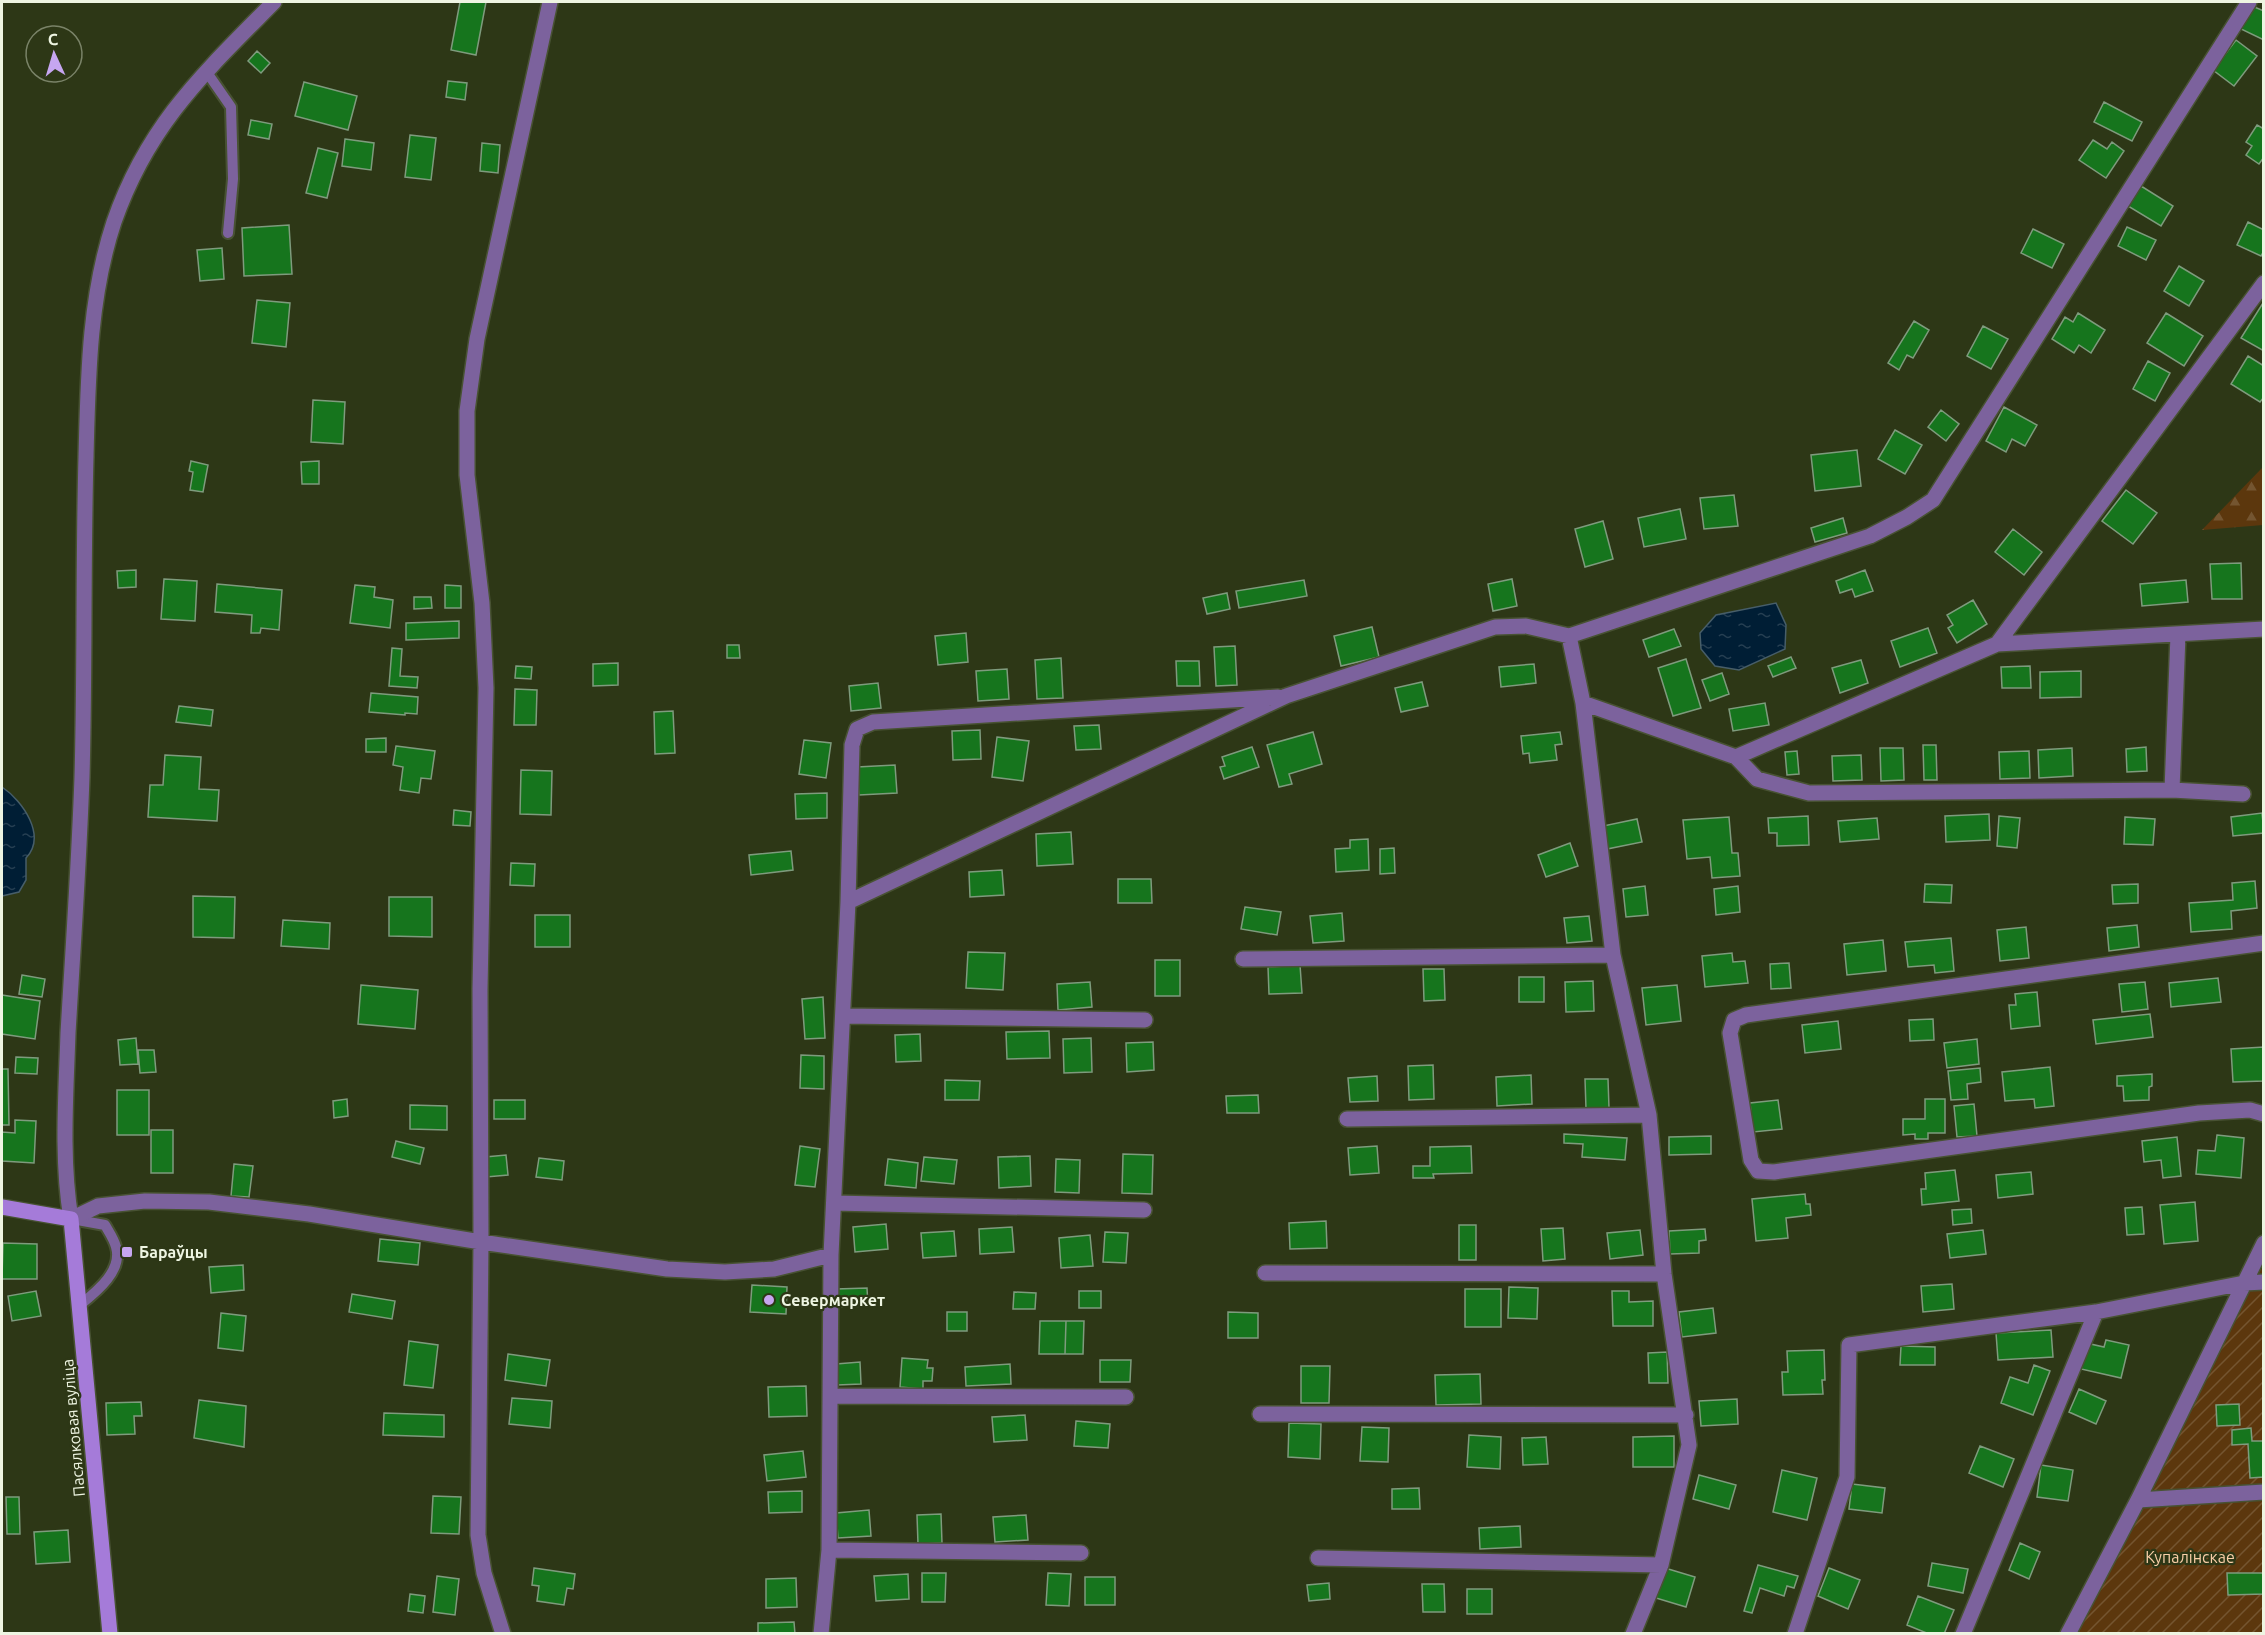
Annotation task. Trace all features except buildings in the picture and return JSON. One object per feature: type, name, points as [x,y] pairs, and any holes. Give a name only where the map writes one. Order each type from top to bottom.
[{"type":"main road","points":[[2,1207],[71,1219]]},
{"type":"main road","name":"Пасялковая вуліца","points":[[71,1219],[110,1634]]},
{"type":"street","points":[[274,2],[182,99],[158,131],[133,173],[114,225],[101,274],[92,326],[84,540],[85,692],[65,1103],[66,1189],[71,1219],[98,1206],[145,1201],[210,1202],[309,1214],[667,1269],[725,1272],[774,1269],[831,1255]]},
{"type":"street","points":[[503,1634],[484,1573],[478,1535],[481,1242],[480,989],[486,688],[482,603],[467,475],[467,411],[477,339],[550,2]]},
{"type":"street","points":[[848,902],[1286,696],[1495,627],[1526,626],[1569,636],[1870,536],[1907,517],[1933,500],[2249,2]]},
{"type":"street","points":[[1997,644],[2264,283]]},
{"type":"street","points":[[1736,757],[1997,644],[2264,629]]},
{"type":"street","points":[[2172,790],[2178,635]]},
{"type":"street","points":[[1569,636],[1582,703],[1613,955],[1650,1115],[1664,1274],[1689,1445],[1660,1565],[1633,1634]]},
{"type":"street","points":[[822,1634],[829,1550],[831,1255],[848,902],[852,745],[857,729],[873,722],[1286,696]]},
{"type":"street","points":[[1582,703],[1736,757],[1757,779],[1809,793],[2172,790],[2243,794]]},
{"type":"street","points":[[2264,943],[1746,1015],[1734,1020],[1730,1033],[1751,1160],[1758,1171],[1774,1172],[2199,1113],[2250,1110],[2264,1114]]},
{"type":"street","points":[[1244,958],[1613,955]]},
{"type":"street","points":[[843,1016],[1145,1020]]},
{"type":"street","points":[[1347,1119],[1650,1115]]},
{"type":"street","points":[[834,1203],[1144,1210]]},
{"type":"street","points":[[2068,1634],[2138,1500],[2244,1283],[2260,1257],[2264,1243]]},
{"type":"street","points":[[1265,1273],[1664,1274]]},
{"type":"street","points":[[1795,1634],[1847,1477],[1850,1345],[2096,1312],[2244,1283],[2264,1282]]},
{"type":"street","points":[[1963,1634],[2096,1312]]},
{"type":"street","points":[[831,1396],[1126,1397]]},
{"type":"street","points":[[1260,1414],[1686,1415]]},
{"type":"street","points":[[2138,1500],[2264,1492]]},
{"type":"street","points":[[829,1550],[1081,1553]]},
{"type":"street","points":[[1318,1558],[1660,1565]]},
{"type":"lane","points":[[206,72],[231,107],[233,178],[228,233]]},
{"type":"lane","points":[[71,1219],[105,1225],[117,1248],[113,1270],[102,1286],[80,1305]]},
{"type":"green space","points":[[2263,467],[2263,525],[2202,530]]},
{"type":"green space","name":"Купалінскае","points":[[2263,1269],[2263,1633],[2068,1634],[2250,1270]]},
{"type":"water","points":[[1776,603],[1786,625],[1785,649],[1739,670],[1715,666],[1701,649],[1700,633],[1716,615]]},
{"type":"water","points":[[2,787],[18,801],[30,819],[34,840],[32,849],[26,858],[26,880],[19,892],[2,896]]},
{"type":"place","name":"Бараўцы","points":[[127,1252]]},
{"type":"place","name":"Севермаркет","points":[[769,1300]]}]
